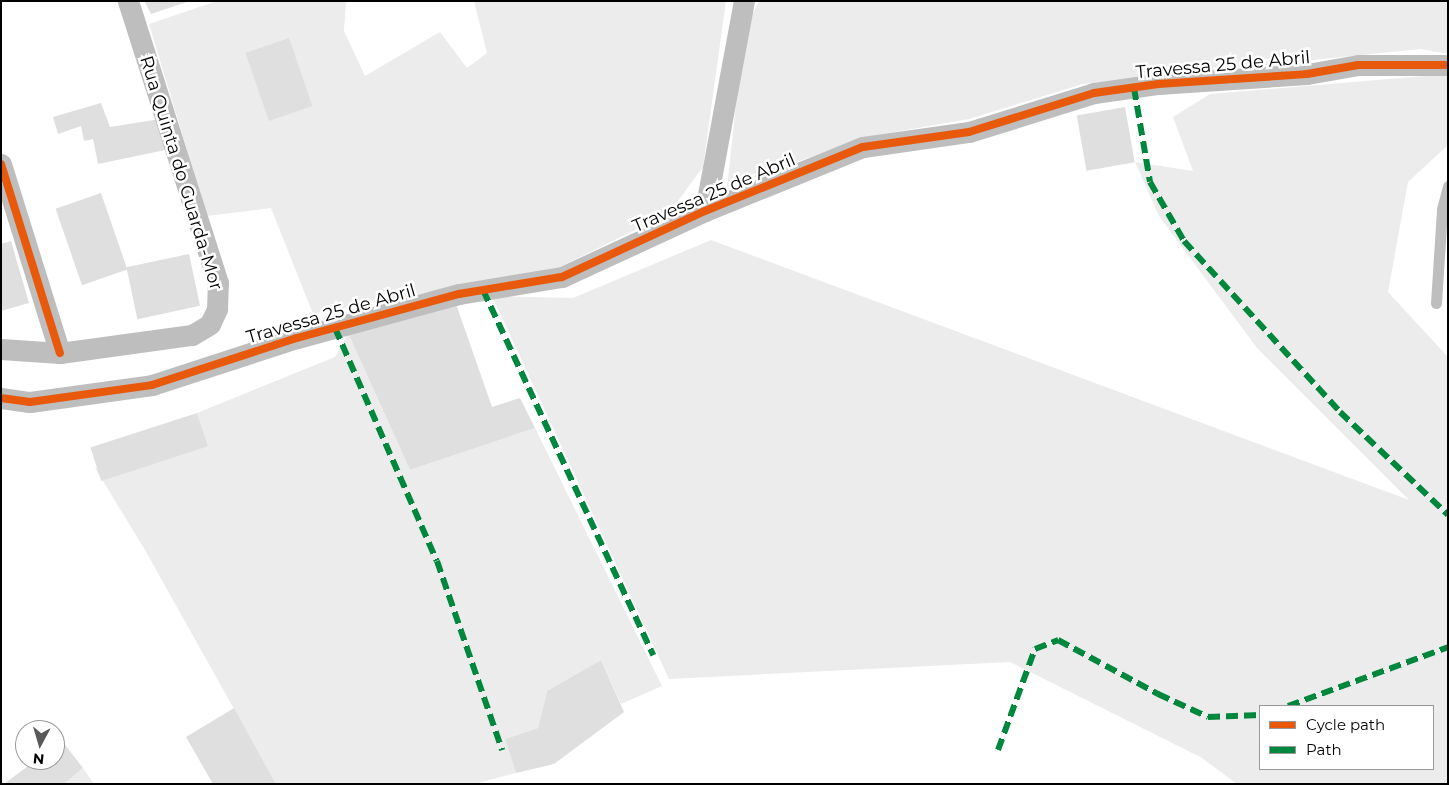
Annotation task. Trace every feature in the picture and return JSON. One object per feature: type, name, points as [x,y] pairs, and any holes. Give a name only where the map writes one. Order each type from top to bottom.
[{"type":"street","name":"Rua Quinta do Guarda-Mor","points":[[60,353],[192,335],[204,330],[214,317],[219,302],[218,283],[128,1]]},
{"type":"street","points":[[706,211],[744,1]]},
{"type":"street","name":"Travessa 25 de Abril","points":[[1,398],[30,402],[152,385],[297,338],[449,297],[562,276],[706,211],[863,147],[969,132],[1094,93],[1158,84],[1307,74],[1358,65],[1448,65]]},
{"type":"street","points":[[1,164],[60,353],[1,349]]},
{"type":"lane","points":[[1436,302],[1442,209],[1448,186]]},
{"type":"shaded area","points":[[217,1],[346,1],[344,31],[365,76],[440,32],[467,68],[487,53],[474,1],[726,1],[703,167],[669,213],[558,268],[313,314],[271,208],[207,216],[149,24]]},
{"type":"shaded area","points":[[759,1],[1448,1],[1448,54],[1420,49],[1083,84],[969,119],[861,138],[727,188],[744,31]]},
{"type":"shaded area","points":[[1448,74],[1448,145],[1408,182],[1388,292],[1448,357],[1448,784],[1237,784],[1202,758],[1010,662],[669,679],[492,296],[573,298],[711,240],[1409,500],[1257,348],[1159,216],[1135,162],[1193,171],[1173,117],[1210,94]]},
{"type":"shaded area","points":[[348,333],[410,470],[535,428],[662,686],[621,704],[601,660],[547,691],[538,728],[505,739],[516,773],[474,784],[276,784],[145,550],[95,468],[207,446],[197,413],[335,357]]},
{"type":"shaded area","points":[[83,768],[94,784],[64,784]]},
{"type":"building","points":[[146,1],[190,1],[151,14],[145,2]]},
{"type":"building","points":[[289,38],[312,106],[269,121],[246,53]]},
{"type":"building","points":[[101,103],[110,127],[160,119],[170,149],[98,164],[93,139],[84,141],[81,126],[58,134],[53,117]]},
{"type":"building","points":[[1125,107],[1135,162],[1086,171],[1077,116]]},
{"type":"building","points":[[101,193],[127,270],[82,285],[56,209]]},
{"type":"building","points":[[11,241],[29,303],[1,311],[1,244]]},
{"type":"building","points":[[189,254],[200,306],[137,319],[126,267]]},
{"type":"building","points":[[456,304],[492,407],[520,398],[535,428],[410,470],[348,333]]},
{"type":"building","points":[[197,413],[208,446],[101,481],[90,448]]},
{"type":"building","points":[[601,660],[624,712],[554,764],[516,773],[505,739],[538,728],[547,691]]},
{"type":"building","points":[[234,708],[276,784],[213,784],[186,737]]},
{"type":"building","points":[[65,745],[83,768],[64,784],[4,784],[23,770],[65,770]]},
{"type":"marked path","points":[[1134,88],[1150,182],[1184,241],[1340,412],[1448,515]]},
{"type":"marked path","points":[[483,290],[653,655]]},
{"type":"marked path","points":[[335,328],[437,561],[502,750]]},
{"type":"marked path","points":[[998,750],[1035,649],[1058,640],[1158,694],[1208,717],[1259,715]]},
{"type":"marked path","points":[[1291,705],[1448,647]]},
{"type":"cycle path","points":[[1,398],[30,402],[152,385],[297,338],[459,294],[562,277],[705,211],[863,147],[969,132],[1094,93],[1158,84],[1307,74],[1358,65],[1448,65]]},
{"type":"cycle path","points":[[1,164],[60,353]]}]
